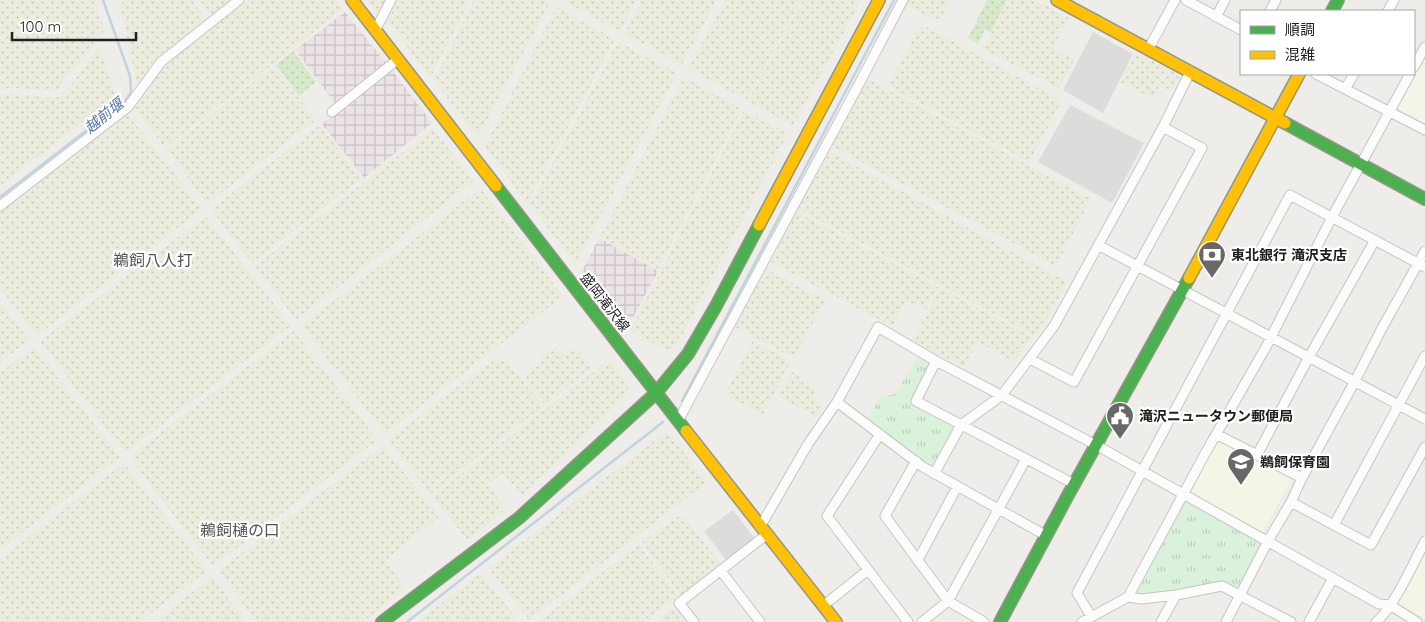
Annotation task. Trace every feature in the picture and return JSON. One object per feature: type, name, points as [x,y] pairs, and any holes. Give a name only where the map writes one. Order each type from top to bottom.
[{"type":"street","points":[[0,206],[128,107],[160,62],[239,0]]},
{"type":"street","name":"盛岡滝沢線","points":[[352,0],[678,422],[836,622]]},
{"type":"street","points":[[375,31],[391,0]]},
{"type":"street","points":[[382,622],[519,518],[656,393],[688,354],[879,0]]},
{"type":"street","points":[[678,422],[902,0]]},
{"type":"street","points":[[1057,0],[1425,198]]},
{"type":"street","points":[[1148,50],[1175,0]]},
{"type":"street","points":[[1186,0],[1240,29]]},
{"type":"street","points":[[1216,17],[1225,0]]},
{"type":"street","points":[[1415,65],[1425,47]]},
{"type":"street","points":[[332,112],[397,60]]},
{"type":"street","points":[[934,474],[961,425],[1002,395],[1054,326],[1163,127],[1190,72]]},
{"type":"street","points":[[1000,622],[1045,535],[1183,289],[1274,116],[1298,75]]},
{"type":"street","points":[[1318,75],[1425,130]]},
{"type":"street","points":[[1345,89],[1353,75]]},
{"type":"street","points":[[1082,622],[1128,597],[1270,338],[1332,217],[1409,75]]},
{"type":"street","points":[[1030,359],[1074,382],[1202,148],[1163,127]]},
{"type":"street","points":[[1091,616],[1077,593],[1290,195],[1422,265]]},
{"type":"street","points":[[1257,455],[1309,357],[1375,240]]},
{"type":"street","points":[[1098,245],[1425,419]]},
{"type":"street","points":[[1226,622],[1355,381],[1380,330],[1422,265],[1425,251]]},
{"type":"street","points":[[694,622],[679,603],[721,571],[763,531],[808,444],[837,402],[878,327],[936,361],[1142,470],[1379,604],[1390,606],[1417,622]]},
{"type":"street","points":[[1334,525],[1425,356]]},
{"type":"street","points":[[936,361],[916,401],[1074,484]]},
{"type":"street","points":[[837,402],[934,474],[1045,535]]},
{"type":"street","points":[[880,434],[827,516],[908,622]]},
{"type":"street","points":[[1216,434],[1302,478]]},
{"type":"street","points":[[1291,502],[1370,545],[1425,447]]},
{"type":"street","points":[[922,622],[948,601],[1026,459]]},
{"type":"street","points":[[916,462],[885,516],[948,601],[984,622]]},
{"type":"street","points":[[918,560],[957,487]]},
{"type":"street","points":[[1376,622],[1390,606],[1425,541]]},
{"type":"street","points":[[822,606],[868,570]]},
{"type":"street","points":[[721,571],[760,622]]},
{"type":"street","points":[[1309,622],[1334,578]]},
{"type":"street","points":[[1128,597],[1141,599],[1176,595],[1222,586],[1279,619],[1291,622]]},
{"type":"street","points":[[1161,622],[1176,595]]},
{"type":"shaded area","points":[[0,0],[94,0],[105,31],[98,35],[86,56],[64,78],[59,89],[51,91],[16,88],[0,89]]},
{"type":"shaded area","points":[[125,0],[192,0],[206,19],[154,60],[137,85],[120,4]]},
{"type":"shaded area","points":[[199,0],[230,0],[211,15]]},
{"type":"shaded area","points":[[249,0],[336,0],[343,9],[165,148],[135,108],[164,65]]},
{"type":"shaded area","points":[[368,0],[386,0],[379,14]]},
{"type":"shaded area","points":[[398,0],[470,0],[430,78],[388,21]]},
{"type":"shaded area","points":[[474,0],[545,0],[550,3],[478,137],[434,81]]},
{"type":"shaded area","points":[[562,0],[636,0],[620,32]]},
{"type":"shaded area","points":[[642,0],[717,0],[682,64],[624,34]]},
{"type":"shaded area","points":[[726,0],[801,0],[747,100],[688,69]]},
{"type":"shaded area","points":[[803,0],[861,0],[793,126],[748,101]]},
{"type":"shaded area","points":[[906,0],[951,0],[938,22],[904,4]]},
{"type":"shaded area","points":[[1008,0],[1035,0],[1069,18],[1053,48],[1074,60],[1059,88],[983,49]]},
{"type":"shaded area","points":[[556,7],[615,39],[527,203],[485,146]]},
{"type":"shaded area","points":[[345,12],[386,63],[335,103],[295,50]]},
{"type":"shaded area","points":[[921,24],[1062,101],[1029,162],[888,86]]},
{"type":"shaded area","points":[[1093,32],[1133,54],[1103,113],[1063,90]]},
{"type":"shaded area","points":[[618,42],[677,73],[575,264],[530,205]]},
{"type":"shaded area","points":[[99,47],[116,96],[0,186],[0,96],[12,93],[48,98],[59,97],[70,86]]},
{"type":"shaded area","points":[[1137,52],[1178,74],[1178,78],[1171,91],[1160,85],[1153,98],[1120,82]]},
{"type":"shaded area","points":[[1425,56],[1425,123],[1400,110],[1398,106]]},
{"type":"shaded area","points":[[274,66],[316,120],[207,204],[167,149]]},
{"type":"shaded area","points":[[392,70],[432,123],[364,178],[322,124]]},
{"type":"shaded area","points":[[684,77],[742,109],[658,269],[600,237]]},
{"type":"shaded area","points":[[868,79],[1091,199],[1056,266],[832,146]]},
{"type":"shaded area","points":[[1070,105],[1144,143],[1112,203],[1038,162]]},
{"type":"shaded area","points":[[744,111],[788,133],[678,343],[667,351],[630,330]]},
{"type":"shaded area","points":[[127,113],[202,209],[39,334],[35,333],[0,288],[0,210]]},
{"type":"shaded area","points":[[320,125],[361,179],[252,263],[211,209]]},
{"type":"shaded area","points":[[433,129],[474,181],[296,320],[255,266]]},
{"type":"shaded area","points":[[830,152],[1067,282],[1050,314],[1034,335],[798,209]]},
{"type":"shaded area","points":[[482,190],[563,296],[385,434],[302,325],[477,191],[479,193]]},
{"type":"shaded area","points":[[797,212],[938,287],[926,310],[906,300],[892,327],[771,262]]},
{"type":"shaded area","points":[[206,216],[291,326],[125,453],[40,341]]},
{"type":"shaded area","points":[[599,238],[658,271],[627,329],[581,273]]},
{"type":"shaded area","points":[[766,269],[825,300],[794,358],[735,327]]},
{"type":"shaded area","points":[[941,288],[1032,337],[1014,362],[978,342],[964,367],[912,340]]},
{"type":"shaded area","points":[[0,302],[29,340],[0,363]]},
{"type":"shaded area","points":[[294,331],[376,438],[376,441],[215,565],[212,565],[131,459],[131,455]]},
{"type":"shaded area","points":[[753,341],[791,361],[763,415],[725,394]]},
{"type":"shaded area","points":[[34,347],[120,457],[0,550],[0,373]]},
{"type":"shaded area","points":[[556,347],[563,356],[576,348],[592,368],[545,405],[524,377],[541,363],[539,358]]},
{"type":"shaded area","points":[[495,358],[508,363],[543,406],[431,494],[390,443],[392,437]]},
{"type":"shaded area","points":[[609,360],[627,382],[628,393],[522,496],[503,473],[488,485],[506,509],[467,540],[434,498],[434,495]]},
{"type":"shaded area","points":[[792,372],[800,376],[799,380],[815,390],[812,398],[823,404],[816,416],[777,396]]},
{"type":"shaded area","points":[[667,431],[707,482],[529,620],[488,568]]},
{"type":"shaded area","name":"鵜飼保育園","points":[[1217,440],[1290,474],[1291,481],[1264,529],[1261,531],[1192,494],[1191,490]]},
{"type":"shaded area","points":[[383,446],[439,517],[385,561],[406,589],[363,622],[257,622],[218,571]]},
{"type":"shaded area","points":[[124,463],[207,571],[140,622],[0,622],[0,559]]},
{"type":"shaded area","points":[[733,510],[755,539],[727,561],[704,531]]},
{"type":"shaded area","points":[[682,514],[721,564],[680,595],[642,542]]},
{"type":"shaded area","points":[[639,544],[677,596],[644,622],[538,622]]},
{"type":"shaded area","points":[[1425,551],[1425,618],[1399,605],[1398,600]]},
{"type":"shaded area","points":[[481,573],[519,622],[417,622]]},
{"type":"shaded area","points":[[212,577],[246,622],[154,622]]},
{"type":"shaded area","points":[[672,609],[676,609],[686,622],[656,622]]},
{"type":"green space","points":[[987,0],[1007,0],[991,32],[985,29],[978,44],[968,38]]},
{"type":"green space","points":[[293,51],[316,82],[299,96],[276,65]]},
{"type":"green space","points":[[920,354],[933,362],[913,402],[958,426],[934,472],[867,420],[880,397],[895,394]]},
{"type":"green space","points":[[1188,499],[1264,542],[1239,588],[1223,583],[1176,592],[1142,595],[1133,593],[1181,505]]},
{"type":"waterway","name":"越前堰","points":[[0,197],[126,100],[131,92],[130,76],[103,0]]},
{"type":"waterway","points":[[682,401],[894,0]]},
{"type":"waterway","points":[[407,622],[663,422]]},
{"type":"traffic: fast","points":[[1333,10],[1338,0]]},
{"type":"traffic: fast","points":[[1285,123],[1425,199]]},
{"type":"traffic: fast","points":[[496,186],[686,431]]},
{"type":"traffic: fast","points":[[382,622],[519,518],[656,393],[688,354],[759,225]]},
{"type":"traffic: fast","points":[[1000,622],[1189,278]]},
{"type":"traffic: slow","points":[[352,0],[496,186]]},
{"type":"traffic: slow","points":[[759,225],[879,0]]},
{"type":"traffic: slow","points":[[1057,0],[1285,123]]},
{"type":"traffic: slow","points":[[1189,278],[1298,75]]},
{"type":"traffic: slow","points":[[686,431],[836,622]]},
{"type":"place","name":"東北銀行 滝沢支店","points":[[1212,279]]},
{"type":"place","name":"滝沢ニュータウン郵便局","points":[[1120,440]]},
{"type":"place","name":"鵜飼保育園","points":[[1241,486]]},
{"type":"district","name":"鵜飼八人打","points":[[153,260]]},
{"type":"district","name":"鵜飼樋の口","points":[[240,530]]}]
